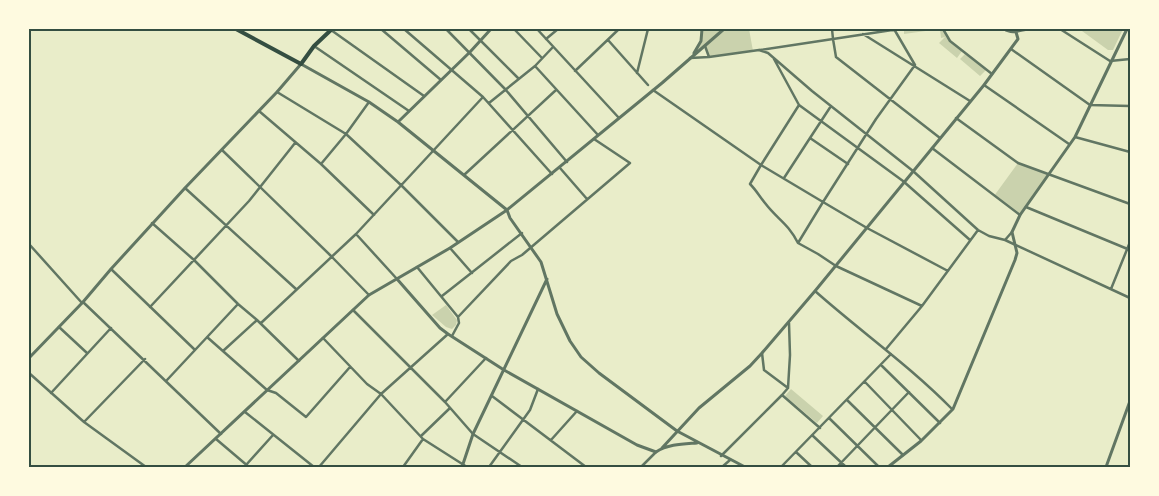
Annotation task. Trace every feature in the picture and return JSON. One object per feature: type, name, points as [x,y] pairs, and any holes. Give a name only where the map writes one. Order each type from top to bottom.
[{"type":"main road","points":[[236,29],[302,64],[314,46],[332,29]]},
{"type":"street","points":[[332,29],[424,96]]},
{"type":"street","points":[[381,29],[441,80]]},
{"type":"street","points":[[404,29],[483,98],[552,174]]},
{"type":"street","points":[[446,29],[505,89],[567,162]]},
{"type":"street","points":[[469,29],[482,39],[518,78]]},
{"type":"street","points":[[398,122],[491,29]]},
{"type":"street","points":[[514,29],[542,58]]},
{"type":"street","points":[[537,29],[619,118]]},
{"type":"street","points":[[546,39],[558,29]]},
{"type":"street","points":[[575,72],[619,29]]},
{"type":"street","points":[[637,73],[648,29]]},
{"type":"street","points":[[690,58],[701,41],[702,29]]},
{"type":"street","points":[[185,467],[369,295],[459,243],[507,210],[560,168],[724,29]]},
{"type":"street","points":[[832,29],[836,57],[940,138]]},
{"type":"street","points":[[894,29],[914,65]]},
{"type":"street","points":[[690,58],[709,57],[899,29]]},
{"type":"street","points":[[943,29],[950,41],[992,74]]},
{"type":"street","points":[[1004,29],[1016,32],[1030,29]]},
{"type":"street","points":[[1060,29],[1110,61],[1130,59]]},
{"type":"street","points":[[1005,240],[1012,232],[1020,215],[1075,137],[1127,29]]},
{"type":"street","points":[[641,467],[662,448],[699,408],[762,354],[984,85],[1018,39],[1016,32]]},
{"type":"street","points":[[863,34],[970,101]]},
{"type":"street","points":[[608,40],[648,85]]},
{"type":"street","points":[[314,46],[409,111]]},
{"type":"street","points":[[705,46],[709,57]]},
{"type":"street","points":[[489,104],[518,78],[535,66],[554,47]]},
{"type":"street","points":[[1011,49],[1090,105],[1130,106]]},
{"type":"street","points":[[759,50],[768,53],[831,106],[913,170],[978,230],[989,236],[1005,240],[1130,298]]},
{"type":"street","points":[[773,57],[799,105],[903,182],[970,240]]},
{"type":"street","points":[[29,358],[83,302],[152,223],[278,92],[302,64],[369,102],[398,122],[507,210],[542,262],[563,329],[581,357],[599,373],[677,432],[745,467]]},
{"type":"street","points":[[798,243],[889,100],[914,65]]},
{"type":"street","points":[[535,66],[598,135]]},
{"type":"street","points":[[984,85],[1069,144]]},
{"type":"street","points":[[463,176],[556,90]]},
{"type":"street","points":[[653,90],[762,165],[867,228],[948,271]]},
{"type":"street","points":[[278,92],[346,134],[459,243]]},
{"type":"street","points":[[261,324],[356,234],[483,98]]},
{"type":"street","points":[[321,164],[369,102]]},
{"type":"street","points":[[799,105],[750,184],[765,204],[783,220],[798,243],[836,266],[922,306]]},
{"type":"street","points":[[784,178],[831,106]]},
{"type":"street","points":[[259,111],[321,164],[374,215]]},
{"type":"street","points":[[956,118],[1018,163],[1130,204]]},
{"type":"street","points":[[1075,137],[1130,152]]},
{"type":"street","points":[[810,138],[848,164]]},
{"type":"street","points":[[458,317],[511,261],[532,247],[630,163],[594,139]]},
{"type":"street","points":[[150,307],[226,226],[295,143]]},
{"type":"street","points":[[932,148],[1020,215]]},
{"type":"street","points":[[222,150],[369,295]]},
{"type":"street","points":[[560,168],[587,199]]},
{"type":"street","points":[[185,188],[296,289]]},
{"type":"street","points":[[1026,207],[1129,249]]},
{"type":"street","points":[[152,223],[194,260],[299,361]]},
{"type":"street","points":[[886,349],[922,306],[978,230]]},
{"type":"street","points":[[888,467],[921,441],[952,409],[1015,260],[1017,253],[1012,232]]},
{"type":"street","points":[[442,296],[522,233]]},
{"type":"street","points":[[356,234],[440,328],[448,334],[504,370],[637,445],[656,452]]},
{"type":"street","points":[[1111,289],[1129,249],[1130,242]]},
{"type":"street","points":[[29,244],[83,302],[222,434]]},
{"type":"street","points":[[450,248],[472,273]]},
{"type":"street","points":[[417,268],[458,317],[459,323],[452,336]]},
{"type":"street","points":[[111,269],[194,349]]},
{"type":"street","points":[[462,466],[472,434],[547,279]]},
{"type":"street","points":[[815,291],[886,349],[937,393],[952,409]]},
{"type":"street","points":[[167,380],[238,304]]},
{"type":"street","points":[[353,310],[450,408],[472,434],[522,467]]},
{"type":"street","points":[[223,351],[257,320]]},
{"type":"street","points":[[721,456],[788,388],[790,355],[788,322]]},
{"type":"street","points":[[59,327],[87,353]]},
{"type":"street","points":[[51,393],[111,328]]},
{"type":"street","points":[[319,467],[381,394],[448,334]]},
{"type":"street","points":[[207,336],[267,390],[276,394],[306,417],[350,367]]},
{"type":"street","points":[[323,338],[350,367],[381,394],[422,438],[462,466],[467,467]]},
{"type":"street","points":[[762,354],[764,370],[788,388]]},
{"type":"street","points":[[780,467],[891,354]]},
{"type":"street","points":[[444,402],[486,358]]},
{"type":"street","points":[[84,422],[145,359]]},
{"type":"street","points":[[881,365],[940,423]]},
{"type":"street","points":[[29,373],[84,422],[146,467]]},
{"type":"street","points":[[865,382],[921,441]]},
{"type":"street","points":[[489,467],[530,410],[538,389]]},
{"type":"street","points":[[837,467],[909,392]]},
{"type":"street","points":[[782,395],[820,428]]},
{"type":"street","points":[[492,396],[586,467]]},
{"type":"street","points":[[847,400],[903,455]]},
{"type":"street","points":[[1106,467],[1130,401]]},
{"type":"street","points":[[403,467],[422,438],[450,408]]},
{"type":"street","points":[[550,440],[577,411]]},
{"type":"street","points":[[245,412],[314,467]]},
{"type":"street","points":[[829,418],[858,444],[879,467]]},
{"type":"street","points":[[216,439],[247,466],[273,436]]},
{"type":"street","points":[[812,436],[846,467]]},
{"type":"street","points":[[662,448],[698,443]]},
{"type":"street","points":[[796,452],[812,467]]},
{"type":"street","points":[[722,467],[730,460]]},
{"type":"green space","points":[[702,29],[749,29],[753,51],[709,57],[705,46],[690,58],[701,41]]},
{"type":"green space","points":[[904,29],[940,29],[904,34]]},
{"type":"green space","points":[[940,29],[962,51],[957,58],[939,43],[945,37],[941,38]]},
{"type":"green space","points":[[1082,29],[1123,29],[1113,50],[1108,50],[1082,31]]},
{"type":"green space","points":[[965,54],[986,70],[980,76],[960,59]]},
{"type":"green space","points":[[1018,163],[1050,174],[1020,215],[994,196]]},
{"type":"green space","points":[[446,305],[457,320],[456,325],[452,329],[446,327],[432,315]]},
{"type":"green space","points":[[791,389],[823,416],[817,423],[785,396]]}]
